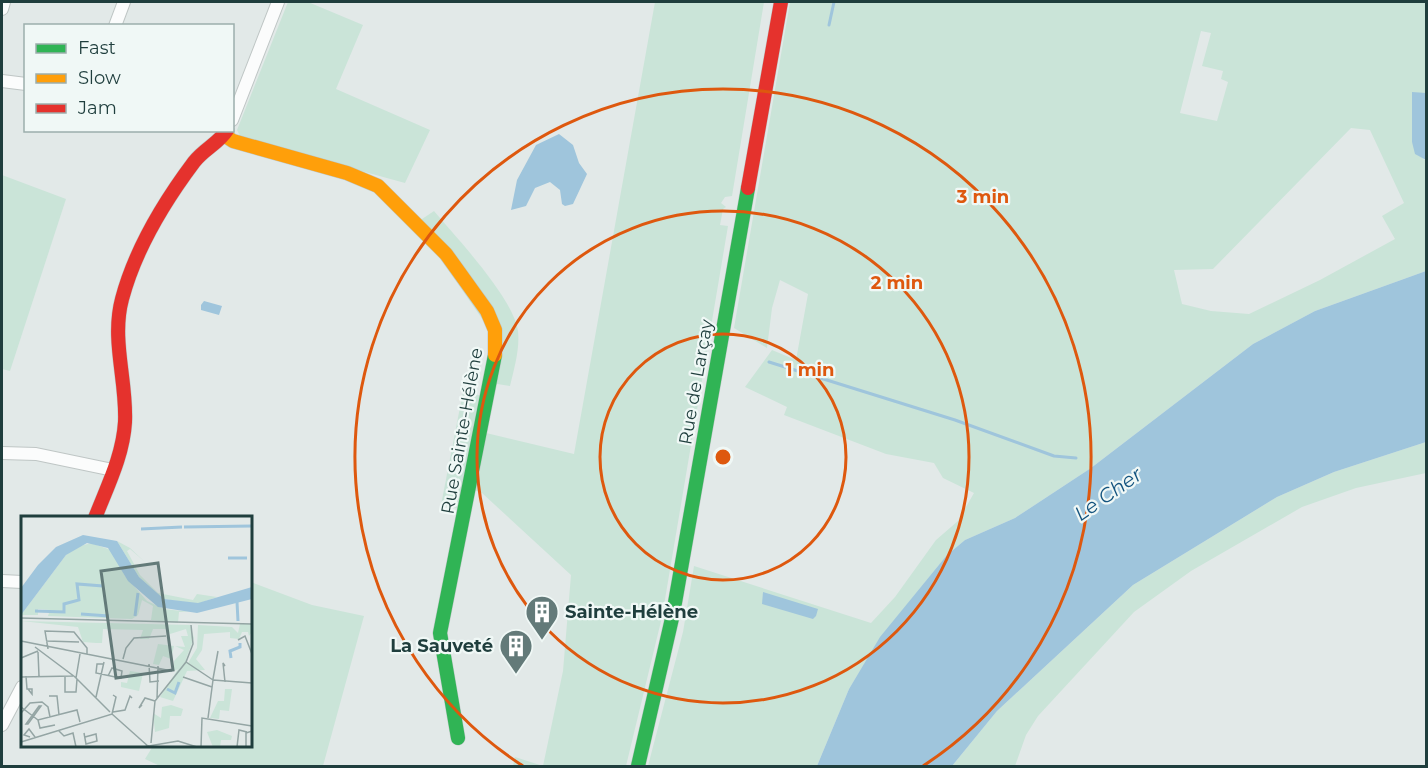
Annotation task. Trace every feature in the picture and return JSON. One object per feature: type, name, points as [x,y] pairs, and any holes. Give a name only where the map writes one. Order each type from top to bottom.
[{"type":"street","points":[[2,9],[4,2]]},
{"type":"street","points":[[116,24],[124,2]]},
{"type":"street","points":[[234,115],[278,2]]},
{"type":"street","name":"Rue de Larçay","points":[[638,766],[673,614],[782,2]]},
{"type":"street","points":[[2,81],[24,84]]},
{"type":"street","points":[[97,516],[113,470],[125,420],[118,355],[118,323],[128,282],[154,222],[196,160],[226,133]]},
{"type":"street","name":"Rue Sainte-Hélène","points":[[226,133],[233,141],[346,173],[378,186],[446,254],[492,320],[496,339],[495,365],[440,633],[458,738]]},
{"type":"street","points":[[2,453],[36,454],[113,470]]},
{"type":"street","points":[[2,581],[21,582]]},
{"type":"street","points":[[2,725],[21,689]]},
{"type":"green space","points":[[288,2],[308,2],[363,25],[336,89],[430,130],[405,183],[241,138],[237,130]]},
{"type":"green space","points":[[655,2],[764,2],[732,196],[725,197],[721,203],[726,207],[723,209],[720,225],[728,226],[662,617],[626,766],[543,766],[563,671],[571,575],[482,493],[471,489],[482,432],[574,454]]},
{"type":"green space","points":[[790,2],[1426,2],[1426,93],[1412,93],[1412,142],[1426,160],[1426,271],[1315,311],[1253,344],[1091,468],[1015,518],[965,540],[947,555],[880,638],[849,689],[817,766],[648,766],[683,632],[694,566],[871,623],[895,597],[936,540],[958,521],[974,493],[943,478],[934,463],[886,454],[784,415],[787,407],[745,387],[772,350],[796,360],[808,294],[780,280],[772,308],[767,348],[734,328]],"holes":[[[1201,31],[1211,33],[1202,66],[1223,71],[1221,79],[1228,82],[1217,121],[1180,113]],[[1351,128],[1370,130],[1404,203],[1382,216],[1395,239],[1320,280],[1249,314],[1211,311],[1182,304],[1174,270],[1213,269]]]},
{"type":"green space","points":[[2,175],[66,199],[10,371],[2,369]]},
{"type":"green space","points":[[434,211],[483,269],[514,318],[518,331],[518,345],[510,386],[491,383],[496,339],[416,223]]},
{"type":"green space","points":[[463,392],[483,396],[459,509],[441,505]]},
{"type":"green space","points":[[1426,442],[1426,473],[1356,488],[1302,507],[1191,571],[1134,612],[1038,716],[1026,735],[1015,766],[952,766],[997,711],[1133,585],[1277,497],[1334,472]]},
{"type":"green space","points":[[252,582],[312,605],[364,616],[323,766],[160,766],[145,759],[152,747],[252,747]]},
{"type":"green space","points":[[515,757],[543,766],[513,766]]},
{"type":"water","points":[[1412,92],[1426,93],[1426,160],[1415,154],[1412,142]]},
{"type":"water","points":[[559,134],[573,145],[579,163],[587,174],[573,204],[565,206],[562,204],[560,190],[550,182],[535,188],[526,206],[511,210],[517,180],[536,145]]},
{"type":"water","name":"Le Cher","points":[[1426,271],[1426,442],[1334,472],[1277,497],[1133,585],[997,711],[952,766],[817,766],[849,689],[880,637],[947,555],[965,540],[1015,518],[1091,468],[1253,344],[1315,311]]},
{"type":"water","points":[[204,301],[222,306],[219,315],[201,310]]},
{"type":"water","points":[[763,592],[818,609],[816,616],[813,619],[762,604]]},
{"type":"waterway","points":[[829,25],[834,2]]},
{"type":"waterway","points":[[769,362],[955,420],[1054,456],[1076,458]]},
{"type":"traffic: fast","points":[[638,766],[673,614],[748,188]]},
{"type":"traffic: fast","points":[[458,738],[440,633],[495,355]]},
{"type":"traffic: slow","points":[[224,135],[233,141],[347,173],[378,186],[446,254],[487,311],[495,330],[495,355]]},
{"type":"traffic: jam","points":[[748,188],[781,2]]},
{"type":"traffic: jam","points":[[96,516],[114,471],[124,435],[125,407],[118,330],[122,299],[128,281],[143,245],[172,193],[198,157],[225,132]]},
{"type":"place","name":"Sainte-Hélène","points":[[542,641]]},
{"type":"place","name":"La Sauveté","points":[[516,675]]}]
